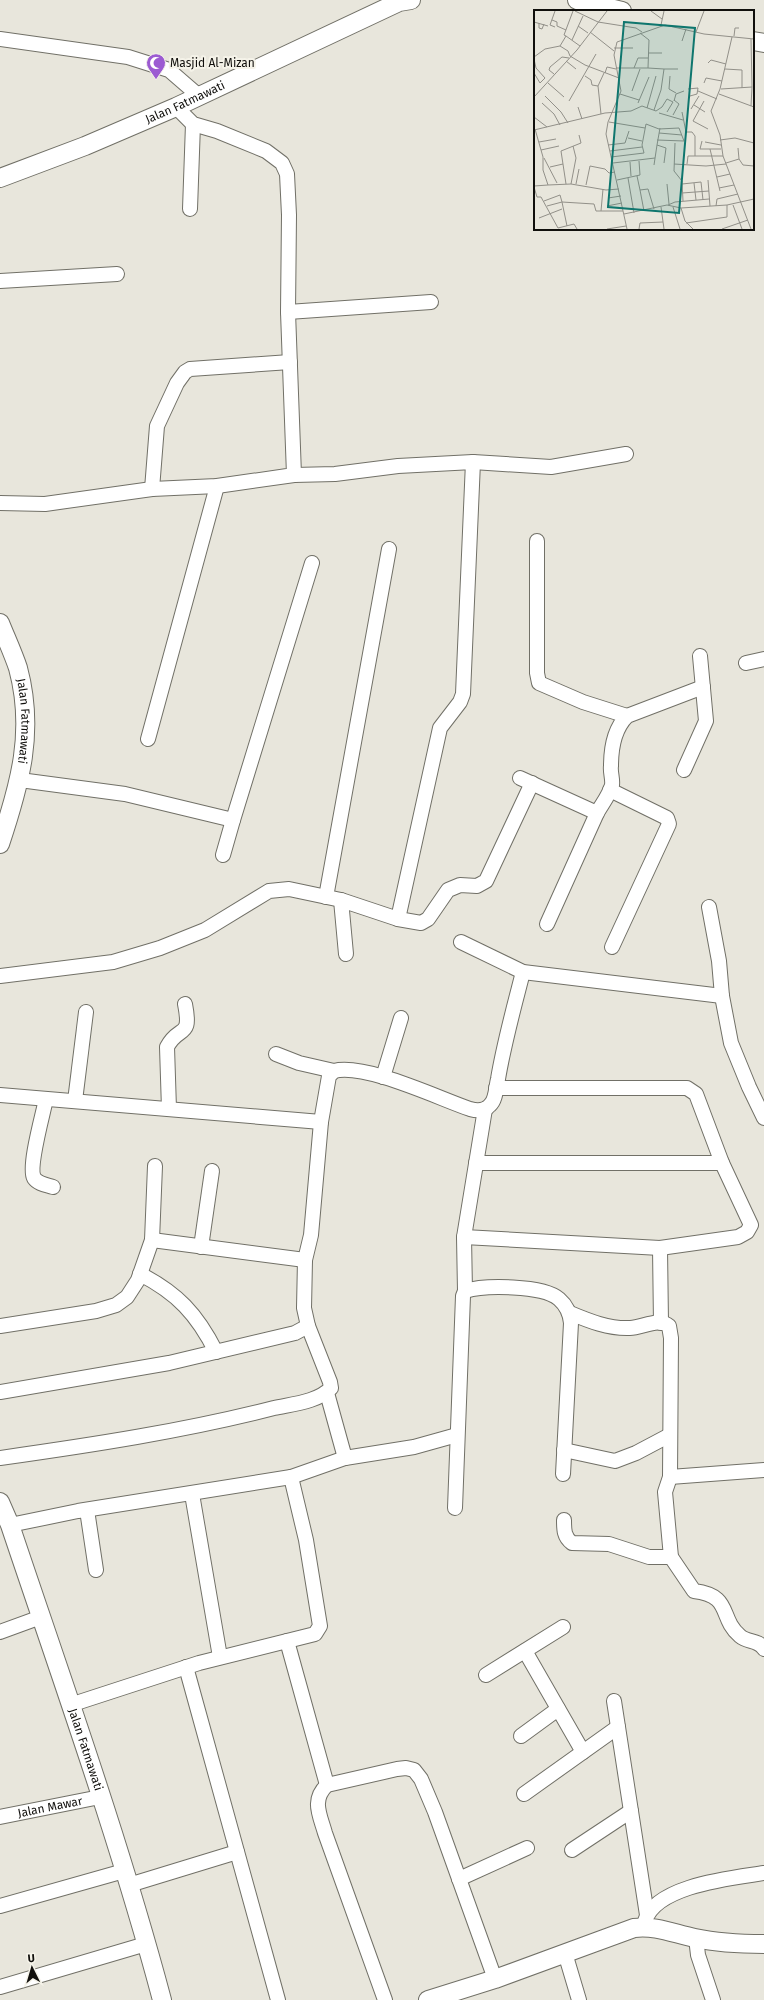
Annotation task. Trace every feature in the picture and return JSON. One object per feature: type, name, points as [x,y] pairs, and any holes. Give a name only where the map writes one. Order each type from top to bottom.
[{"type":"street","points":[[577,0],[618,10]]},
{"type":"street","name":"Jalan Fatmawati","points":[[0,178],[85,146],[176,107],[403,1]]},
{"type":"street","points":[[0,39],[128,58],[169,70],[199,96]]},
{"type":"street","points":[[754,41],[764,43]]},
{"type":"street","points":[[176,107],[192,124],[217,131],[266,151],[277,159],[284,168],[288,182],[288,312],[294,475]]},
{"type":"street","points":[[190,209],[192,124]]},
{"type":"street","points":[[0,281],[116,274]]},
{"type":"street","points":[[288,312],[431,302]]},
{"type":"street","points":[[152,488],[157,426],[176,383],[185,372],[190,369],[290,362]]},
{"type":"street","points":[[0,503],[45,504],[152,488],[217,486],[294,475],[335,474],[398,466],[474,462],[551,467],[626,454]]},
{"type":"street","points":[[398,919],[440,728],[460,702],[463,694],[474,462]]},
{"type":"street","points":[[148,739],[217,486]]},
{"type":"street","points":[[537,541],[537,673],[539,683],[583,702],[627,716]]},
{"type":"street","points":[[326,897],[389,549]]},
{"type":"street","points":[[224,855],[233,820],[312,563]]},
{"type":"street","name":"Jalan Fatmawati","points":[[0,623],[18,668],[26,716],[26,748],[20,780],[0,844]]},
{"type":"street","points":[[684,770],[706,721],[700,656]]},
{"type":"street","points":[[746,664],[764,658]]},
{"type":"street","points":[[547,924],[597,812],[610,790],[612,783],[611,766],[614,740],[617,729],[627,716],[703,687]]},
{"type":"street","points":[[20,780],[125,794],[233,820]]},
{"type":"street","points":[[0,976],[113,962],[160,948],[205,930],[269,891],[289,889],[341,900],[398,919],[421,923],[428,919],[448,890],[460,885],[477,886],[486,881],[526,781],[597,812]]},
{"type":"street","points":[[610,790],[666,818],[669,824],[612,947]]},
{"type":"street","points":[[341,900],[346,954]]},
{"type":"street","points":[[709,907],[719,961],[722,996],[732,1043],[749,1087],[764,1118]]},
{"type":"street","points":[[462,942],[523,972],[722,996]]},
{"type":"street","points":[[276,1054],[299,1063],[334,1071],[350,1070],[383,1077],[478,1111],[491,1105],[523,972]]},
{"type":"street","points":[[169,1109],[167,1047],[170,1041],[185,1029],[188,1024],[185,1004]]},
{"type":"street","points":[[75,1101],[86,1012]]},
{"type":"street","points":[[383,1077],[401,1018]]},
{"type":"street","points":[[0,1458],[123,1440],[257,1413],[317,1397],[326,1393],[331,1388],[315,1340],[308,1326],[304,1308],[305,1260],[311,1235],[321,1122],[327,1081],[334,1071]]},
{"type":"street","points":[[464,1237],[660,1248],[738,1238],[748,1232],[751,1224],[722,1163],[696,1094],[688,1088],[496,1088]]},
{"type":"street","points":[[0,1095],[321,1122]]},
{"type":"street","points":[[46,1099],[32,1158],[32,1172],[37,1182],[53,1188]]},
{"type":"street","points":[[455,1508],[463,1296],[465,1291],[464,1237],[484,1109]]},
{"type":"street","points":[[476,1163],[722,1163]]},
{"type":"street","points":[[0,1326],[96,1311],[116,1305],[128,1298],[140,1274],[152,1240],[155,1166]]},
{"type":"street","points":[[201,1247],[212,1171]]},
{"type":"street","points":[[152,1240],[305,1260]]},
{"type":"street","points":[[660,1248],[662,1323]]},
{"type":"street","points":[[140,1274],[164,1286],[184,1303],[210,1339],[216,1352]]},
{"type":"street","points":[[465,1291],[476,1287],[516,1287],[548,1293],[558,1298],[570,1314],[571,1323],[563,1474]]},
{"type":"street","points":[[570,1314],[612,1328],[632,1328],[662,1323],[669,1326],[671,1338],[670,1477],[665,1492],[671,1557],[694,1591],[714,1596],[723,1605],[738,1634],[748,1640],[756,1641],[764,1649]]},
{"type":"street","points":[[0,1392],[169,1362],[216,1352],[295,1333],[308,1326]]},
{"type":"street","points":[[326,1393],[345,1458]]},
{"type":"street","points":[[10,1526],[87,1510],[291,1477],[345,1458],[414,1447],[457,1435]]},
{"type":"street","points":[[564,1450],[614,1461],[636,1453],[670,1435]]},
{"type":"street","points":[[670,1477],[764,1470]]},
{"type":"street","points":[[70,1705],[220,1657],[315,1634],[320,1626],[306,1540],[291,1477]]},
{"type":"street","points":[[192,1494],[220,1657]]},
{"type":"street","name":"Jalan Fatmawati","points":[[0,1502],[10,1526],[88,1754],[100,1797],[127,1878],[162,2000]]},
{"type":"street","points":[[87,1510],[96,1570]]},
{"type":"street","points":[[564,1520],[564,1533],[567,1539],[572,1543],[609,1544],[649,1557],[671,1557]]},
{"type":"street","points":[[0,1632],[41,1617]]},
{"type":"street","points":[[486,1675],[563,1627]]},
{"type":"street","points":[[287,1642],[327,1785]]},
{"type":"street","points":[[525,1651],[583,1752]]},
{"type":"street","points":[[186,1667],[278,2000]]},
{"type":"street","points":[[614,1701],[632,1811],[645,1921]]},
{"type":"street","points":[[521,1736],[558,1709]]},
{"type":"street","points":[[524,1794],[618,1727]]},
{"type":"street","points":[[385,2000],[318,1808],[320,1791],[327,1785],[397,1769],[406,1768],[414,1770],[421,1779],[435,1812],[495,1978]]},
{"type":"street","name":"Jalan Mawar","points":[[0,1817],[100,1797]]},
{"type":"street","points":[[572,1850],[632,1811]]},
{"type":"street","points":[[459,1879],[528,1848]]},
{"type":"street","points":[[0,1906],[237,1852]]},
{"type":"street","points":[[428,2000],[495,1978],[625,1931],[645,1921],[654,1906],[670,1895],[717,1880],[764,1873]]},
{"type":"street","points":[[645,1921],[696,1938],[738,1943],[764,1944]]},
{"type":"street","points":[[696,1938],[698,1955],[713,2000]]},
{"type":"street","points":[[0,1987],[146,1944]]},
{"type":"street","points":[[565,1953],[579,2000]]},
{"type":"place","name":"Masjid Al-Mizan","points":[[156,80]]}]
